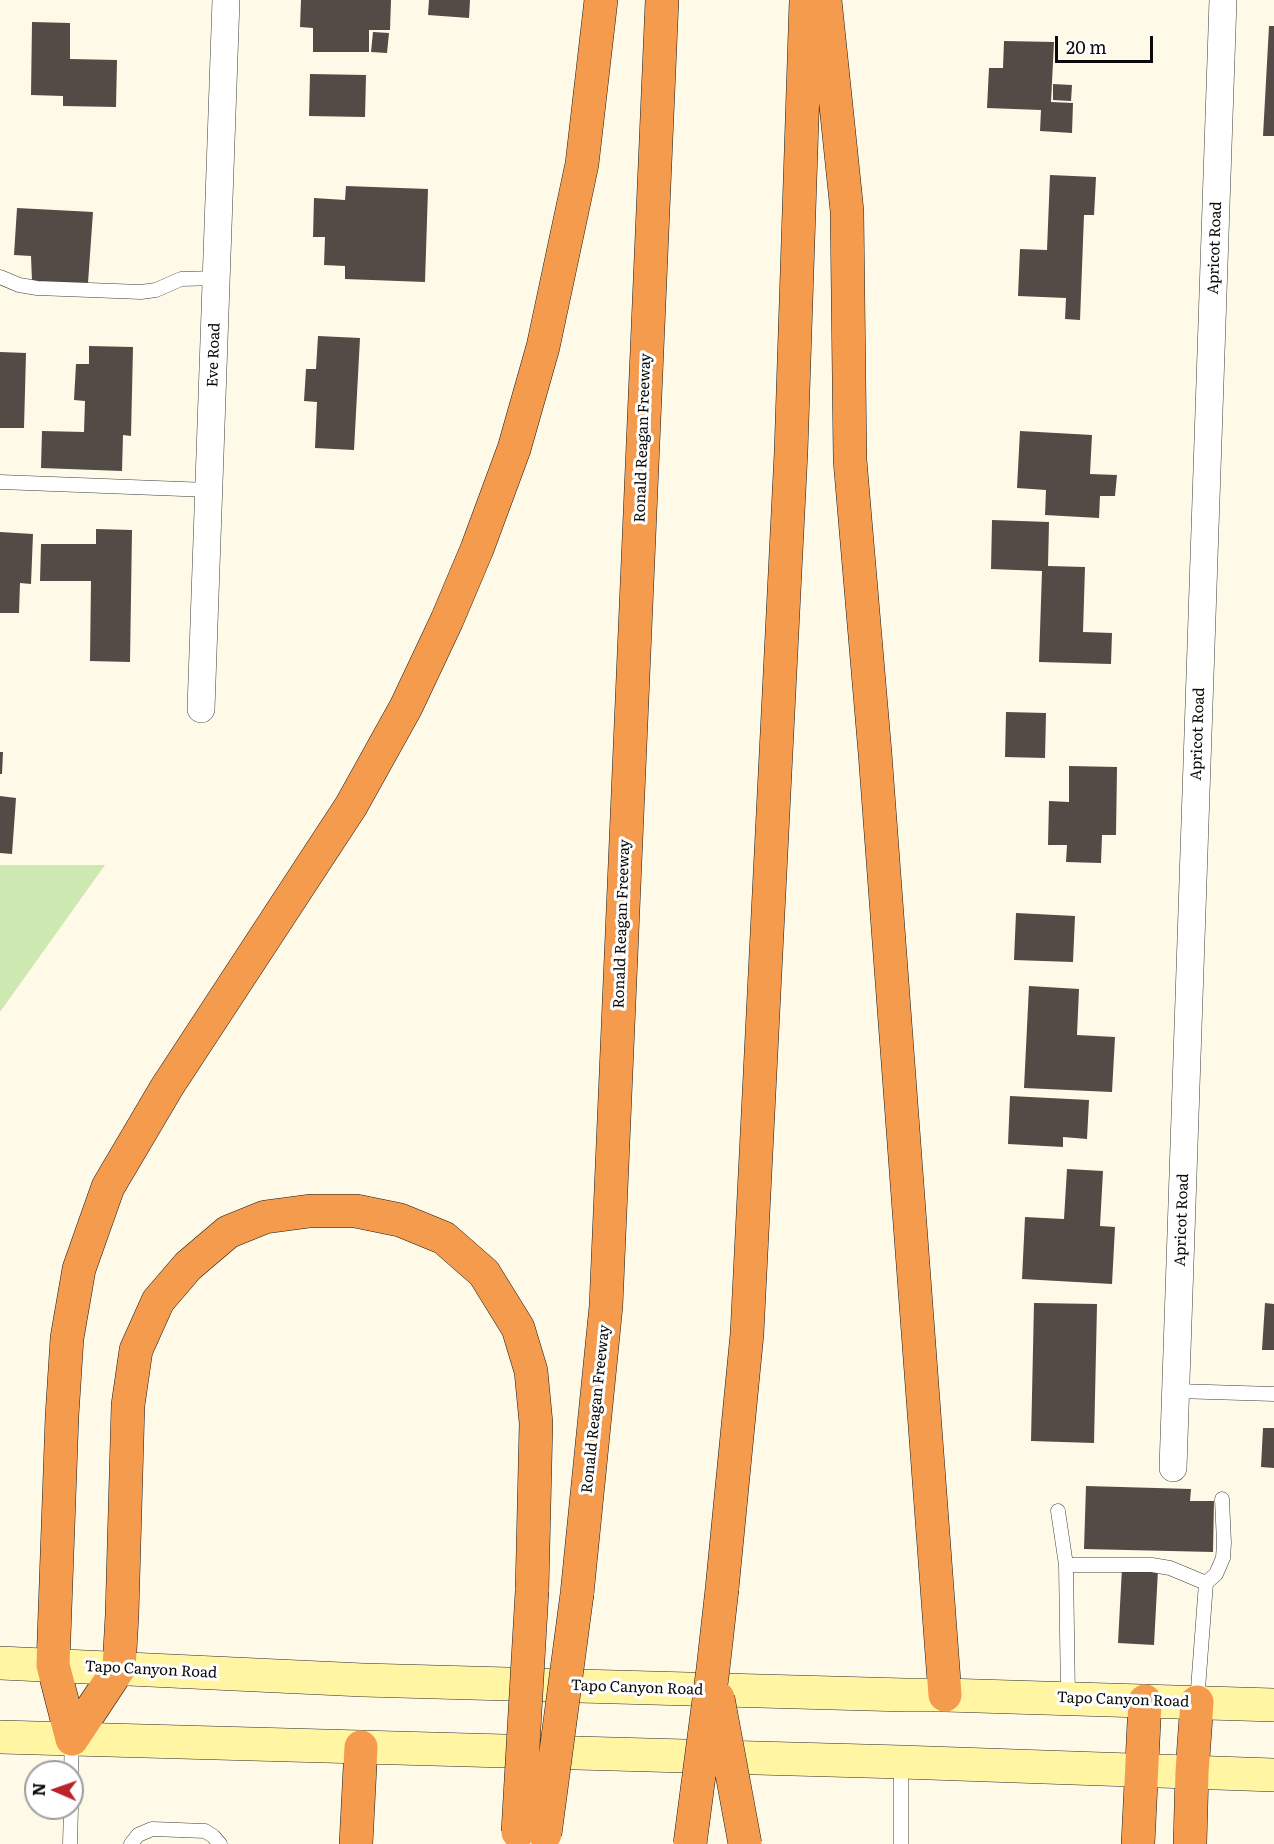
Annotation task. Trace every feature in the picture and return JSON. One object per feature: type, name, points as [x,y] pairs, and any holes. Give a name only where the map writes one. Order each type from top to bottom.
[{"type":"highway","points":[[72,1739],[53,1665],[66,1349],[79,1269],[108,1188],[167,1087],[357,796],[406,707],[477,549],[514,449],[543,347],[582,164],[601,0]]},
{"type":"highway","name":"Ronald Reagan Freeway","points":[[530,1838],[577,1594],[606,1306],[662,0]]},
{"type":"highway","points":[[690,1844],[713,1670],[747,1334],[791,452],[806,0]]},
{"type":"highway","points":[[825,0],[847,211],[850,460],[875,753],[945,1695]]},
{"type":"highway","points":[[72,1739],[119,1668],[128,1405],[136,1350],[158,1301],[188,1266],[228,1232],[265,1217],[310,1211],[356,1211],[400,1220],[444,1238],[483,1273],[518,1328],[531,1371],[536,1423],[530,1838]]},
{"type":"highway","points":[[713,1670],[745,1844]]},
{"type":"highway","points":[[1138,1844],[1145,1701]]},
{"type":"highway","points":[[1190,1844],[1197,1702]]},
{"type":"highway","points":[[356,1844],[361,1747]]},
{"type":"main road","name":"Tapo Canyon Road","points":[[0,1663],[363,1680],[1274,1705]]},
{"type":"main road","points":[[0,1737],[901,1762],[1274,1775]]},
{"type":"street","name":"Eve Road","points":[[201,709],[226,0]]},
{"type":"street","name":"Apricot Road","points":[[1173,1468],[1223,0]]},
{"type":"lane","points":[[0,277],[19,285],[38,288],[141,292],[156,290],[181,279],[217,278]]},
{"type":"lane","points":[[0,482],[209,490]]},
{"type":"lane","points":[[1176,1391],[1274,1394]]},
{"type":"lane","points":[[1197,1702],[1206,1583],[1216,1574],[1223,1558],[1222,1498]]},
{"type":"lane","points":[[1058,1511],[1066,1565],[1068,1698]]},
{"type":"lane","points":[[1066,1565],[1152,1565],[1170,1568],[1206,1583]]},
{"type":"lane","points":[[71,1760],[72,1739]]},
{"type":"lane","points":[[901,1762],[902,1844]]},
{"type":"lane","points":[[70,1844],[71,1820]]},
{"type":"lane","points":[[131,1844],[138,1835],[152,1829],[205,1832],[213,1836],[220,1844]]},
{"type":"green space","points":[[0,865],[105,865],[0,1012]]},
{"type":"building","points":[[301,0],[391,0],[390,30],[369,30],[369,52],[313,52],[313,28],[300,27]]},
{"type":"building","points":[[429,0],[470,0],[469,18],[428,15]]},
{"type":"building","points":[[32,22],[70,23],[70,59],[117,60],[116,107],[63,106],[63,96],[31,95]]},
{"type":"building","points":[[1269,26],[1274,26],[1274,136],[1263,136]]},
{"type":"building","points":[[373,32],[389,33],[387,53],[371,52]]},
{"type":"building","points":[[1004,41],[1054,42],[1051,102],[1073,103],[1072,133],[1040,131],[1041,110],[987,108],[989,68],[1003,68]]},
{"type":"building","points":[[310,74],[366,75],[365,117],[309,116]]},
{"type":"building","points":[[1053,84],[1072,85],[1071,101],[1053,100]]},
{"type":"building","points":[[1050,175],[1096,177],[1094,215],[1084,215],[1080,320],[1065,319],[1066,298],[1018,296],[1020,249],[1047,250]]},
{"type":"building","points":[[346,186],[428,189],[425,282],[345,279],[345,266],[324,265],[325,237],[313,237],[314,198],[345,200]]},
{"type":"building","points":[[17,208],[93,212],[88,283],[32,281],[31,256],[14,255]]},
{"type":"building","points":[[318,336],[360,338],[354,450],[315,448],[317,402],[304,401],[306,369],[316,369]]},
{"type":"building","points":[[89,346],[133,347],[131,436],[123,435],[122,471],[41,468],[42,431],[84,432],[85,401],[74,400],[76,364],[89,364]]},
{"type":"building","points":[[0,352],[26,353],[24,428],[0,428]]},
{"type":"building","points":[[1020,431],[1092,435],[1090,474],[1117,475],[1115,496],[1100,496],[1099,518],[1045,515],[1046,490],[1017,488]]},
{"type":"building","points":[[992,520],[1049,522],[1048,566],[1085,567],[1083,632],[1112,633],[1111,664],[1039,662],[1042,571],[991,569]]},
{"type":"building","points":[[96,529],[132,530],[130,662],[90,661],[91,581],[40,581],[41,544],[96,544]]},
{"type":"building","points":[[0,532],[33,534],[31,584],[20,583],[19,613],[0,613]]},
{"type":"building","points":[[1006,712],[1046,713],[1045,758],[1005,757]]},
{"type":"building","points":[[0,752],[3,752],[2,774],[0,774]]},
{"type":"building","points":[[1069,766],[1117,767],[1116,835],[1102,835],[1101,863],[1066,862],[1067,845],[1048,845],[1049,801],[1069,802]]},
{"type":"building","points":[[0,796],[16,798],[12,854],[0,853]]},
{"type":"building","points":[[1016,913],[1075,916],[1073,962],[1014,960]]},
{"type":"building","points":[[1029,986],[1079,989],[1077,1035],[1115,1037],[1112,1092],[1024,1088]]},
{"type":"building","points":[[1010,1096],[1089,1100],[1087,1139],[1063,1137],[1063,1147],[1008,1144]]},
{"type":"building","points":[[1067,1169],[1103,1171],[1100,1226],[1115,1227],[1112,1284],[1022,1279],[1025,1217],[1064,1219]]},
{"type":"building","points":[[1034,1303],[1097,1304],[1094,1443],[1031,1441]]},
{"type":"building","points":[[1265,1303],[1274,1304],[1274,1350],[1262,1350]]},
{"type":"building","points":[[1263,1428],[1274,1428],[1274,1468],[1261,1467]]},
{"type":"building","points":[[1086,1486],[1191,1489],[1190,1501],[1214,1501],[1213,1552],[1084,1549]]},
{"type":"building","points":[[1122,1568],[1158,1570],[1154,1645],[1118,1643]]}]
